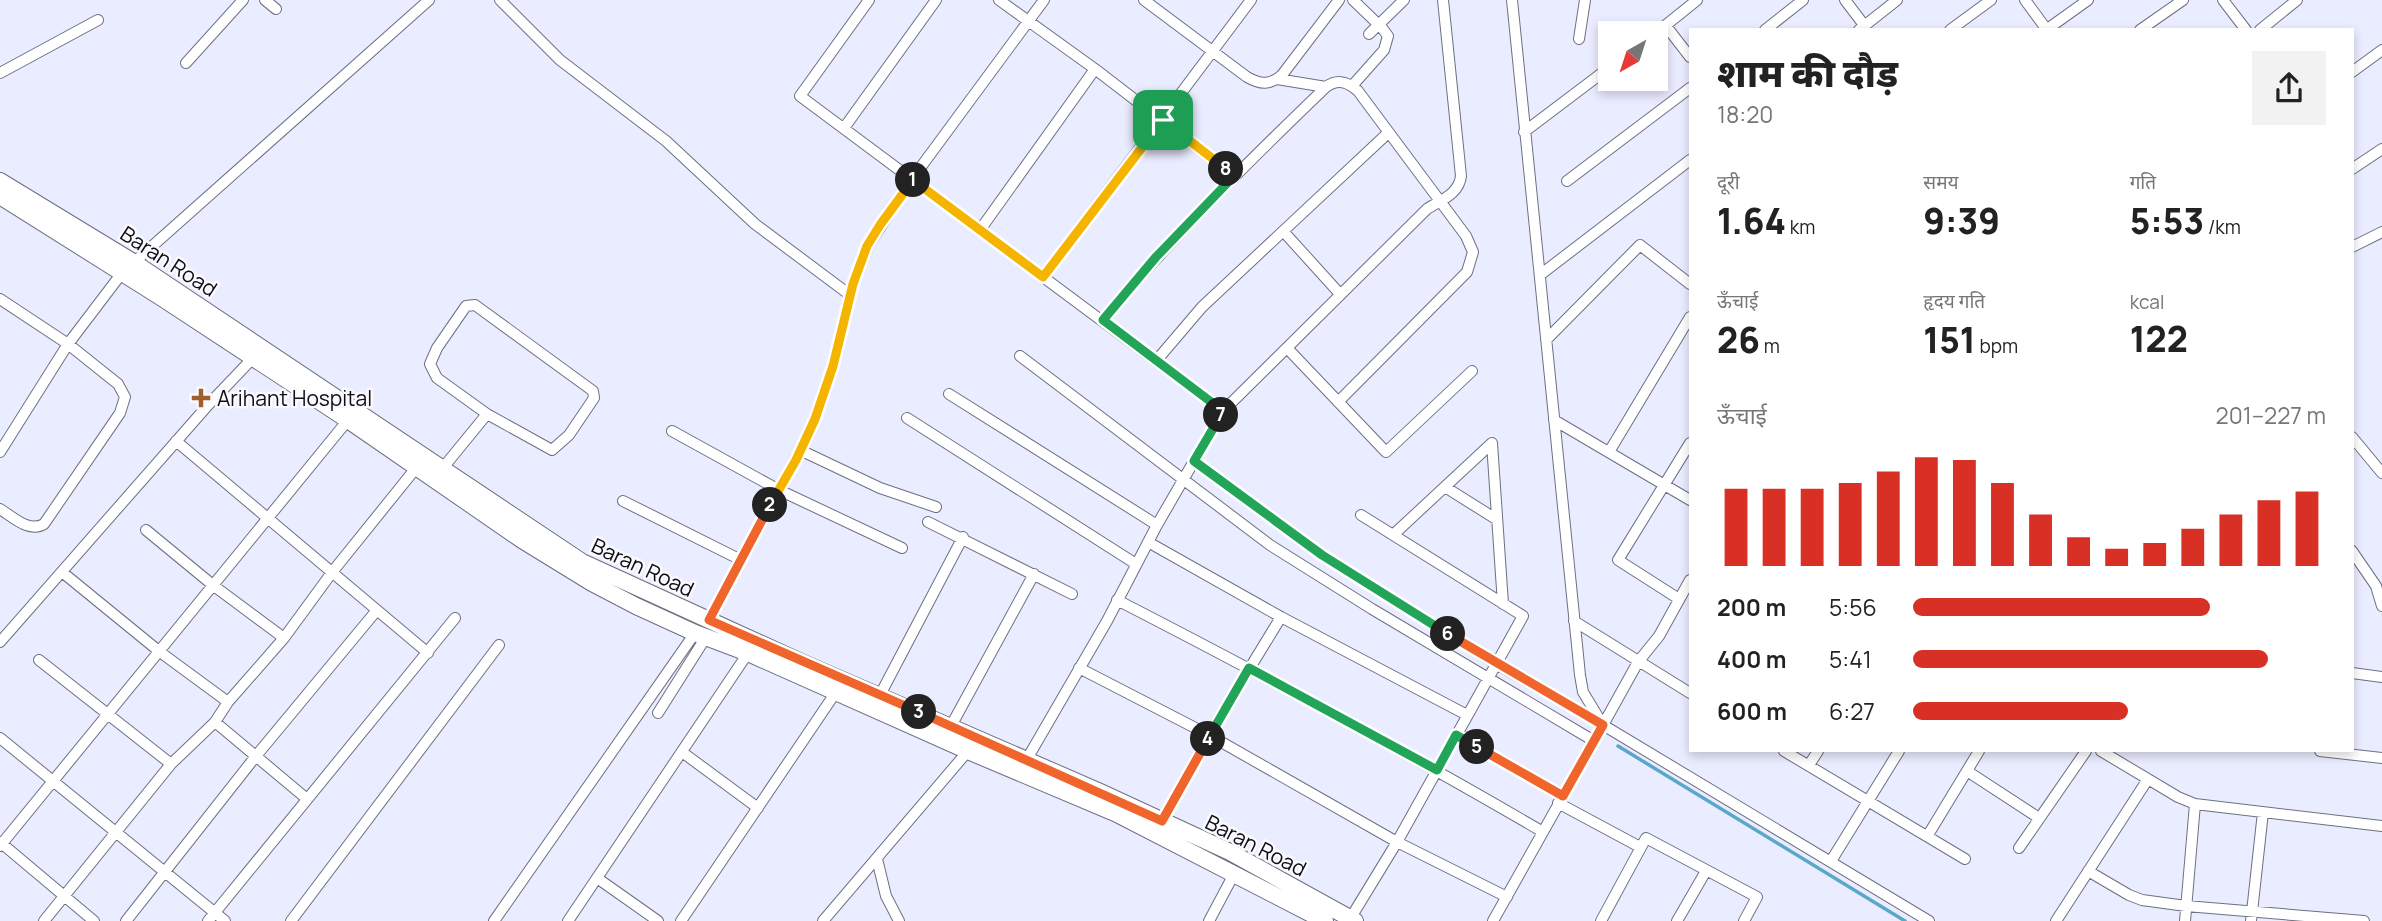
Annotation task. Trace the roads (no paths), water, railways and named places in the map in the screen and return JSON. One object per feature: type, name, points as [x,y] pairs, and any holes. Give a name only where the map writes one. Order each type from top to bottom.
[{"type":"main road","name":"Baran Road","points":[[0,181],[576,558],[614,578],[1230,852],[1352,920]]},
{"type":"main road","name":"Baran Road","points":[[0,196],[128,267],[253,359],[555,561],[636,606],[1117,814],[1325,921]]},
{"type":"street","points":[[186,63],[243,0]]},
{"type":"street","points":[[265,0],[276,9]]},
{"type":"street","points":[[0,452],[68,344],[128,267],[429,0]]},
{"type":"street","points":[[500,0],[560,60],[666,141],[755,224],[850,295]]},
{"type":"street","points":[[869,0],[800,96],[1223,411]]},
{"type":"street","points":[[844,128],[936,0]]},
{"type":"street","points":[[999,0],[1095,69],[1234,176]]},
{"type":"street","points":[[709,620],[812,426],[833,366],[850,295],[867,246],[912,179],[1044,0]]},
{"type":"street","points":[[1144,0],[1255,82],[1266,84],[1277,79],[1290,67],[1339,0]]},
{"type":"street","points":[[1043,277],[1251,0]]},
{"type":"street","points":[[1352,86],[1384,50],[1388,36],[1353,0]]},
{"type":"street","points":[[1369,34],[1404,0]]},
{"type":"street","points":[[1027,760],[1223,411],[1427,209],[1457,189],[1461,176],[1443,0]]},
{"type":"street","points":[[1512,0],[1574,621],[1583,692],[1603,725]]},
{"type":"street","points":[[1579,39],[1585,0]]},
{"type":"street","points":[[1668,24],[1697,0]]},
{"type":"street","points":[[1768,28],[1803,0]]},
{"type":"street","points":[[1844,0],[1862,28],[1897,0]]},
{"type":"street","points":[[1953,28],[1991,0]]},
{"type":"street","points":[[2025,0],[2045,28]]},
{"type":"street","points":[[2049,28],[2088,0]]},
{"type":"street","points":[[2143,28],[2183,0]]},
{"type":"street","points":[[2223,0],[2244,28]]},
{"type":"street","points":[[2262,28],[2297,0]]},
{"type":"street","points":[[0,73],[98,20]]},
{"type":"street","points":[[1668,29],[1689,56]]},
{"type":"street","points":[[2354,71],[2382,50]]},
{"type":"street","points":[[980,230],[1095,69]]},
{"type":"street","points":[[1524,132],[1598,76]]},
{"type":"street","points":[[1277,79],[1326,87]]},
{"type":"street","points":[[1103,320],[1156,257],[1234,176],[1326,87],[1340,81],[1352,86],[1466,236],[1473,252],[1466,272],[1338,402]]},
{"type":"street","points":[[1567,181],[1689,89]]},
{"type":"street","points":[[1156,361],[1202,307],[1388,133]]},
{"type":"street","points":[[2354,168],[2382,149]]},
{"type":"street","points":[[1540,275],[1689,161]]},
{"type":"street","points":[[1283,231],[1340,295]]},
{"type":"street","points":[[2354,246],[2382,232]]},
{"type":"street","points":[[1546,341],[1640,246],[1689,283]]},
{"type":"street","points":[[0,509],[32,528],[39,528],[44,524],[123,407],[125,397],[121,387],[68,344],[2,304]]},
{"type":"street","points":[[475,305],[593,391],[594,398],[569,435],[552,450],[487,414],[437,378],[430,364],[437,348],[466,306],[475,305]]},
{"type":"street","points":[[1609,452],[1689,319]]},
{"type":"street","points":[[1287,348],[1385,452],[1472,371]]},
{"type":"street","points":[[1020,356],[1270,545],[1594,741]]},
{"type":"street","points":[[0,642],[176,441],[253,359]]},
{"type":"street","points":[[950,394],[1157,525]]},
{"type":"street","points":[[442,469],[487,414]]},
{"type":"street","points":[[907,418],[1136,564]]},
{"type":"street","points":[[1554,419],[1689,499]]},
{"type":"street","points":[[94,921],[1,844],[348,421]]},
{"type":"street","points":[[672,431],[779,490],[902,548]]},
{"type":"street","points":[[2354,439],[2382,474]]},
{"type":"street","points":[[176,441],[428,653]]},
{"type":"street","points":[[1393,535],[1492,443],[1503,604]]},
{"type":"street","points":[[1679,599],[1618,560],[1689,445]]},
{"type":"street","points":[[800,450],[880,488],[936,507]]},
{"type":"street","points":[[1194,461],[1322,555],[1495,663],[1929,921]]},
{"type":"street","points":[[44,921],[171,764],[215,722],[228,702],[284,638],[333,571],[416,468]]},
{"type":"street","points":[[1445,487],[1496,519]]},
{"type":"street","points":[[623,500],[741,560]]},
{"type":"street","points":[[1352,920],[1523,616],[1361,515]]},
{"type":"street","points":[[928,522],[963,537],[1072,594]]},
{"type":"street","points":[[146,530],[214,586],[284,638]]},
{"type":"street","points":[[880,695],[963,537]]},
{"type":"street","points":[[1148,542],[1467,715]]},
{"type":"street","points":[[2354,554],[2376,586],[2382,606]]},
{"type":"street","points":[[62,572],[160,653],[228,702]]},
{"type":"street","points":[[951,726],[1034,574]]},
{"type":"street","points":[[1493,921],[1639,662],[1659,636],[1689,582]]},
{"type":"street","points":[[1117,600],[1437,770],[1542,832]]},
{"type":"street","points":[[126,921],[256,756],[377,610]]},
{"type":"street","points":[[1162,821],[1249,668],[1282,617]]},
{"type":"street","points":[[211,917],[455,618]]},
{"type":"street","points":[[1574,621],[1689,692]]},
{"type":"street","points":[[658,713],[700,635]]},
{"type":"street","points":[[494,921],[700,635]]},
{"type":"street","points":[[291,921],[499,645]]},
{"type":"street","points":[[568,921],[748,653]]},
{"type":"street","points":[[38,660],[171,764]]},
{"type":"street","points":[[1079,668],[1209,736],[1397,842],[1507,897]]},
{"type":"street","points":[[2354,673],[2382,677]]},
{"type":"street","points":[[681,921],[836,692]]},
{"type":"street","points":[[215,722],[307,799]]},
{"type":"street","points":[[1456,735],[1640,847]]},
{"type":"street","points":[[0,738],[163,872],[211,917],[225,921]]},
{"type":"street","points":[[823,921],[968,751]]},
{"type":"street","points":[[682,752],[758,808]]},
{"type":"street","points":[[1786,752],[1965,859]]},
{"type":"street","points":[[1809,765],[1817,752]]},
{"type":"street","points":[[1831,861],[1898,752]]},
{"type":"street","points":[[1928,835],[1978,752]]},
{"type":"street","points":[[2019,848],[2085,752]]},
{"type":"street","points":[[2103,752],[2195,804],[2382,826]]},
{"type":"street","points":[[2329,752],[2382,758]]},
{"type":"street","points":[[1967,771],[2039,818]]},
{"type":"street","points":[[2056,921],[2148,779]]},
{"type":"street","points":[[2185,921],[2195,804]]},
{"type":"street","points":[[2252,916],[2263,812]]},
{"type":"street","points":[[1601,921],[1646,838],[1757,897],[1744,921]]},
{"type":"street","points":[[877,859],[886,896],[899,921]]},
{"type":"street","points":[[1677,921],[1706,871]]},
{"type":"street","points":[[2088,871],[2135,898],[2252,916],[2364,921]]},
{"type":"street","points":[[1209,921],[1234,874]]},
{"type":"street","points":[[597,878],[658,921]]},
{"type":"waterway","points":[[1618,746],[1905,921]]},
{"type":"place","name":"Arihant Hospital","points":[[201,398]]}]
